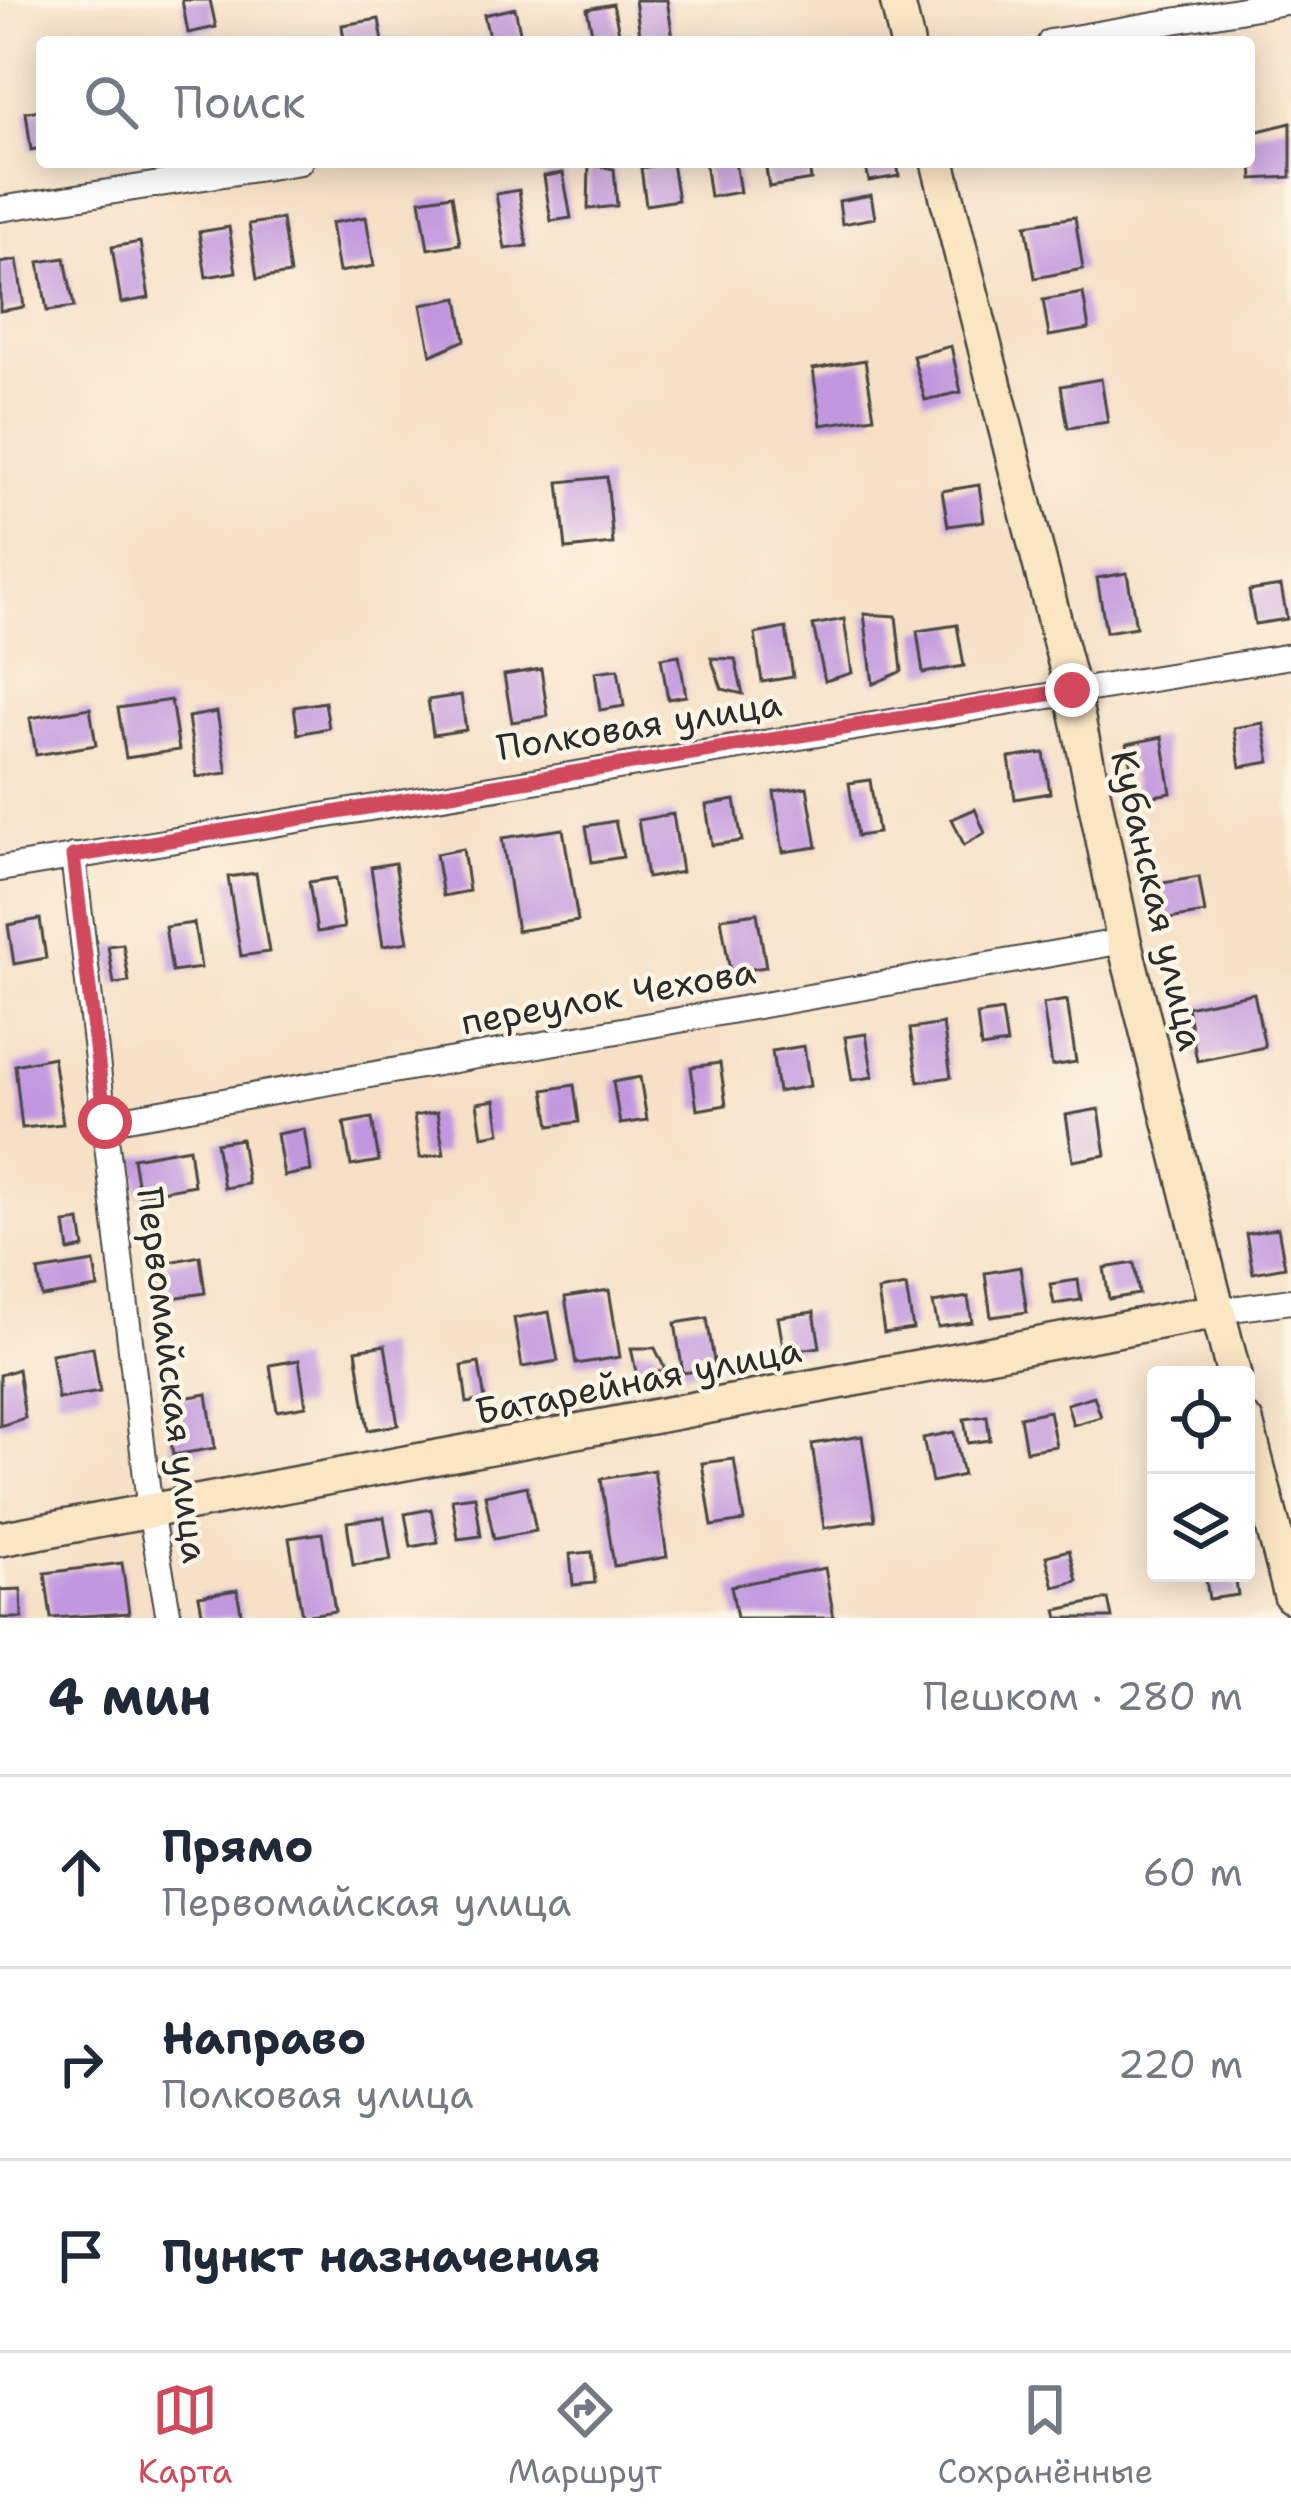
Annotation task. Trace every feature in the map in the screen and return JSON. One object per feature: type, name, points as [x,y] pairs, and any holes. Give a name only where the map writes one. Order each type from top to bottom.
[{"type":"street","points":[[897,0],[906,36]]},
{"type":"street","points":[[1085,36],[1291,1]]},
{"type":"street","points":[[0,209],[262,168]]},
{"type":"street","name":"Кубанская улица","points":[[940,168],[1072,690],[1124,941],[1232,1366]]},
{"type":"street","name":"Полковая улица","points":[[0,869],[1291,656]]},
{"type":"street","name":"Первомайская улица","points":[[73,856],[150,1511],[169,1618]]},
{"type":"street","name":"переулок Чехова","points":[[105,1122],[1124,941]]},
{"type":"street","name":"Батарейная улица","points":[[0,1539],[1291,1301]]},
{"type":"street","points":[[1255,1457],[1291,1596]]},
{"type":"building","points":[[182,0],[210,0],[216,27],[188,33]]},
{"type":"building","points":[[635,0],[667,0],[673,36],[640,36]]},
{"type":"building","points":[[613,4],[620,36],[593,36],[587,9]]},
{"type":"building","points":[[515,8],[521,36],[489,36],[484,15]]},
{"type":"building","points":[[379,19],[382,36],[343,36],[342,25]]},
{"type":"building","points":[[36,111],[36,149],[31,150],[26,112]]},
{"type":"building","points":[[1291,123],[1291,177],[1253,179],[1255,132]]},
{"type":"building","points":[[589,168],[614,169],[617,206],[588,209]]},
{"type":"building","points":[[641,168],[673,168],[678,200],[646,205]]},
{"type":"building","points":[[706,168],[736,168],[740,192],[710,197]]},
{"type":"building","points":[[766,168],[810,168],[811,180],[769,187]]},
{"type":"building","points":[[866,168],[898,168],[899,176],[869,181]]},
{"type":"building","points":[[563,173],[571,218],[551,221],[544,176]]},
{"type":"building","points":[[519,190],[527,246],[505,249],[496,194]]},
{"type":"building","points":[[452,195],[460,244],[428,249],[420,200]]},
{"type":"building","points":[[871,195],[875,218],[842,224],[839,201]]},
{"type":"building","points":[[366,217],[374,266],[339,272],[331,223]]},
{"type":"building","points":[[1075,217],[1083,269],[1035,278],[1026,225]]},
{"type":"building","points":[[282,219],[290,274],[257,279],[249,224]]},
{"type":"building","points":[[229,227],[236,272],[206,277],[199,232]]},
{"type":"building","points":[[140,242],[149,298],[121,303],[112,247]]},
{"type":"building","points":[[65,258],[74,307],[47,311],[39,262]]},
{"type":"building","points":[[17,260],[24,307],[0,311],[0,263]]},
{"type":"building","points":[[1083,293],[1089,329],[1049,336],[1043,300]]},
{"type":"building","points":[[458,298],[465,340],[431,355],[421,305]]},
{"type":"building","points":[[951,346],[961,392],[925,400],[913,356]]},
{"type":"building","points":[[865,360],[874,417],[821,425],[813,369]]},
{"type":"building","points":[[1101,379],[1108,422],[1068,428],[1061,386]]},
{"type":"building","points":[[607,477],[613,544],[566,549],[559,482]]},
{"type":"building","points":[[979,485],[984,521],[948,526],[942,491]]},
{"type":"building","points":[[1127,573],[1136,627],[1106,632],[1097,578]]},
{"type":"building","points":[[1281,586],[1287,619],[1255,624],[1249,591]]},
{"type":"building","points":[[864,614],[896,616],[902,671],[873,684]]},
{"type":"building","points":[[844,619],[852,673],[825,681],[813,625]]},
{"type":"building","points":[[957,625],[964,666],[923,673],[917,631]]},
{"type":"building","points":[[786,628],[793,677],[762,682],[755,634]]},
{"type":"building","points":[[679,655],[686,696],[668,699],[661,658]]},
{"type":"building","points":[[711,658],[735,659],[743,694],[722,689]]},
{"type":"building","points":[[541,669],[548,716],[512,722],[504,675]]},
{"type":"building","points":[[618,669],[624,706],[600,710],[595,672]]},
{"type":"building","points":[[461,695],[466,730],[433,735],[428,700]]},
{"type":"building","points":[[171,700],[179,750],[126,758],[118,708]]},
{"type":"building","points":[[325,702],[329,728],[298,734],[294,707]]},
{"type":"building","points":[[90,708],[96,745],[36,755],[30,718]]},
{"type":"building","points":[[217,712],[227,773],[197,777],[188,717]]},
{"type":"building","points":[[1263,723],[1270,762],[1240,767],[1234,728]]},
{"type":"building","points":[[1162,737],[1171,793],[1136,799],[1127,744]]},
{"type":"building","points":[[1044,753],[1050,793],[1015,799],[1009,758]]},
{"type":"building","points":[[870,780],[878,833],[857,836],[849,783]]},
{"type":"building","points":[[807,787],[817,847],[783,852],[774,792]]},
{"type":"building","points":[[735,800],[742,841],[712,845],[706,805]]},
{"type":"building","points":[[975,809],[985,833],[964,845],[952,819]]},
{"type":"building","points":[[673,814],[682,872],[647,878],[638,820]]},
{"type":"building","points":[[615,821],[623,857],[592,862],[586,826]]},
{"type":"building","points":[[563,829],[578,921],[517,931],[502,838]]},
{"type":"building","points":[[463,849],[469,891],[443,896],[436,854]]},
{"type":"building","points":[[395,863],[408,942],[383,946],[371,867]]},
{"type":"building","points":[[256,873],[269,952],[241,956],[228,877]]},
{"type":"building","points":[[1199,877],[1205,913],[1163,920],[1157,884]]},
{"type":"building","points":[[336,878],[344,928],[317,932],[309,882]]},
{"type":"building","points":[[757,913],[766,967],[730,972],[721,918]]},
{"type":"building","points":[[40,919],[46,958],[14,964],[8,925]]},
{"type":"building","points":[[194,923],[201,968],[172,972],[165,927]]},
{"type":"building","points":[[123,944],[129,982],[114,984],[108,946]]},
{"type":"building","points":[[1254,993],[1265,1047],[1197,1061],[1187,1007]]},
{"type":"building","points":[[1067,1000],[1076,1062],[1052,1066],[1043,1004]]},
{"type":"building","points":[[1002,1011],[1007,1044],[981,1048],[977,1015]]},
{"type":"building","points":[[943,1024],[951,1077],[918,1082],[910,1029]]},
{"type":"building","points":[[866,1034],[873,1077],[852,1080],[845,1037]]},
{"type":"building","points":[[804,1046],[810,1086],[778,1092],[772,1051]]},
{"type":"building","points":[[53,1057],[63,1124],[22,1128],[15,1065]]},
{"type":"building","points":[[720,1063],[726,1105],[697,1110],[691,1067]]},
{"type":"building","points":[[640,1077],[647,1120],[620,1124],[613,1082]]},
{"type":"building","points":[[574,1085],[579,1122],[550,1126],[544,1090]]},
{"type":"building","points":[[495,1100],[500,1133],[482,1136],[477,1103]]},
{"type":"building","points":[[1099,1109],[1106,1155],[1073,1161],[1066,1115]]},
{"type":"building","points":[[437,1112],[444,1154],[420,1158],[414,1116]]},
{"type":"building","points":[[372,1118],[379,1161],[351,1166],[344,1123]]},
{"type":"building","points":[[304,1129],[311,1171],[284,1176],[277,1134]]},
{"type":"building","points":[[241,1139],[248,1184],[224,1188],[216,1143]]},
{"type":"building","points":[[189,1148],[194,1185],[139,1195],[133,1158]]},
{"type":"building","points":[[80,1221],[84,1248],[69,1251],[65,1223]]},
{"type":"building","points":[[1278,1228],[1285,1267],[1253,1273],[1246,1234]]},
{"type":"building","points":[[200,1256],[205,1293],[158,1300],[155,1265]]},
{"type":"building","points":[[94,1262],[98,1288],[42,1297],[38,1271]]},
{"type":"building","points":[[1134,1263],[1139,1294],[1109,1299],[1104,1268]]},
{"type":"building","points":[[1020,1267],[1027,1312],[991,1317],[985,1273]]},
{"type":"building","points":[[1078,1280],[1081,1300],[1054,1304],[1050,1284]]},
{"type":"building","points":[[906,1286],[913,1329],[884,1333],[878,1291]]},
{"type":"building","points":[[609,1290],[620,1357],[576,1364],[565,1297]]},
{"type":"building","points":[[968,1297],[972,1322],[938,1327],[933,1303]]},
{"type":"building","points":[[549,1312],[558,1361],[522,1367],[514,1318]]},
{"type":"building","points":[[814,1312],[820,1347],[784,1352],[778,1317]]},
{"type":"building","points":[[707,1318],[715,1368],[683,1373],[675,1323]]},
{"type":"building","points":[[385,1345],[398,1425],[368,1430],[356,1350]]},
{"type":"building","points":[[93,1347],[100,1392],[58,1399],[51,1354]]},
{"type":"building","points":[[631,1348],[655,1348],[665,1369],[638,1381]]},
{"type":"building","points":[[299,1360],[306,1406],[277,1411],[270,1365]]},
{"type":"building","points":[[479,1363],[485,1400],[467,1403],[462,1366]]},
{"type":"building","points":[[18,1369],[25,1418],[0,1426],[0,1375]]},
{"type":"building","points":[[207,1394],[215,1448],[173,1455],[165,1401]]},
{"type":"building","points":[[1094,1396],[1101,1417],[1073,1425],[1067,1404]]},
{"type":"building","points":[[1049,1411],[1056,1446],[1026,1451],[1020,1417]]},
{"type":"building","points":[[987,1416],[990,1440],[968,1443],[964,1419]]},
{"type":"building","points":[[954,1432],[963,1475],[932,1482],[923,1438]]},
{"type":"building","points":[[862,1436],[875,1520],[824,1528],[812,1444]]},
{"type":"building","points":[[734,1459],[744,1521],[712,1526],[702,1463]]},
{"type":"building","points":[[654,1470],[667,1557],[614,1566],[601,1479]]},
{"type":"building","points":[[527,1486],[536,1531],[494,1539],[485,1495]]},
{"type":"building","points":[[475,1496],[481,1536],[458,1539],[452,1499]]},
{"type":"building","points":[[431,1509],[438,1542],[411,1547],[405,1514]]},
{"type":"building","points":[[384,1517],[391,1560],[353,1565],[347,1522]]},
{"type":"building","points":[[322,1533],[335,1611],[302,1616],[289,1538]]},
{"type":"building","points":[[1069,1550],[1077,1581],[1054,1587],[1046,1556]]},
{"type":"building","points":[[592,1552],[595,1583],[573,1585],[570,1554]]},
{"type":"building","points":[[122,1563],[129,1613],[51,1618],[45,1573]]},
{"type":"building","points":[[825,1568],[834,1618],[737,1618],[731,1586]]},
{"type":"building","points":[[1206,1582],[1236,1582],[1238,1595],[1209,1599]]},
{"type":"building","points":[[21,1589],[22,1618],[0,1618],[0,1590]]},
{"type":"building","points":[[237,1590],[242,1618],[203,1618],[199,1596]]},
{"type":"building","points":[[1108,1599],[1112,1618],[1058,1618],[1056,1610]]},
{"type":"route","points":[[105,1122],[73,856],[1072,690]]}]
